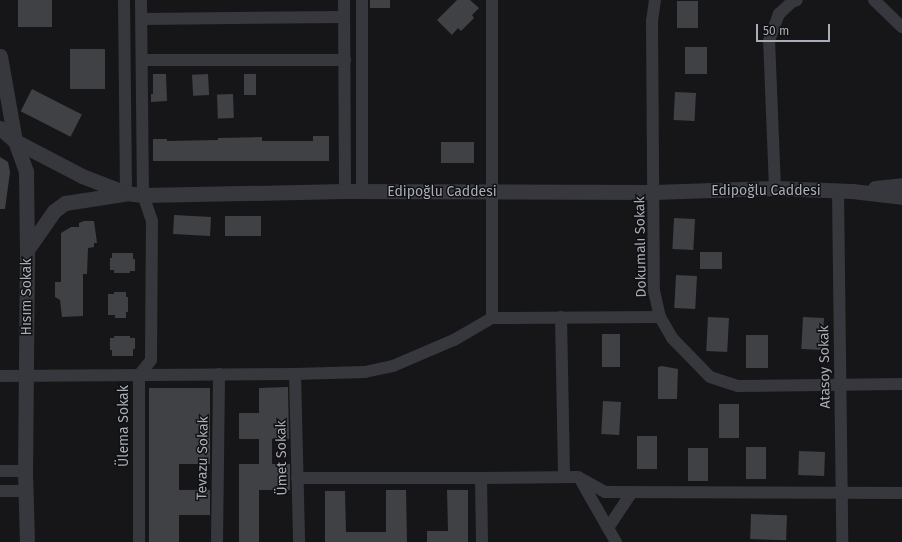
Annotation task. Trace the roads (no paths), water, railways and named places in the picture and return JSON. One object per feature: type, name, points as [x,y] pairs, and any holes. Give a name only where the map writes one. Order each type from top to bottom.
[{"type":"street","points":[[27,250],[54,211],[65,203],[126,193],[124,0]]},
{"type":"street","name":"Ülema Sokak","points":[[138,542],[139,375],[151,360],[152,221],[143,195],[141,0]]},
{"type":"street","points":[[344,0],[345,191]]},
{"type":"street","points":[[362,0],[362,191]]},
{"type":"street","points":[[492,0],[494,192],[492,318]]},
{"type":"street","name":"Dokumalı Sokak","points":[[655,0],[652,29],[654,291],[660,317],[672,338],[710,377],[738,386],[902,384]]},
{"type":"street","points":[[775,188],[769,41],[779,14],[796,0]]},
{"type":"street","points":[[874,0],[902,27]]},
{"type":"street","points":[[142,19],[344,18]]},
{"type":"street","name":"Hısım Sokak","points":[[0,56],[15,140],[26,172],[27,250],[25,471],[27,542]]},
{"type":"street","points":[[142,60],[345,60]]},
{"type":"street","name":"Edipoğlu Caddesi","points":[[0,128],[15,140],[40,155],[82,176],[126,193],[143,195],[345,191],[654,192],[775,188],[845,191]]},
{"type":"street","points":[[845,191],[902,185]]},
{"type":"street","points":[[845,191],[902,197]]},
{"type":"street","name":"Atasoy Sokak","points":[[842,542],[840,385],[845,191]]},
{"type":"street","points":[[0,376],[295,374],[365,372],[394,366],[454,340],[492,318],[660,317]]},
{"type":"street","points":[[561,318],[564,477]]},
{"type":"street","name":"Tevazu Sokak","points":[[217,542],[219,374]]},
{"type":"street","name":"Ümet Sokak","points":[[295,374],[299,542]]},
{"type":"street","points":[[0,471],[25,471]]},
{"type":"street","points":[[578,476],[616,542]]},
{"type":"street","points":[[297,478],[481,478],[578,476],[605,492],[902,493]]},
{"type":"street","points":[[481,478],[482,542]]},
{"type":"street","points":[[0,491],[26,491]]},
{"type":"street","points":[[608,528],[632,492]]}]
